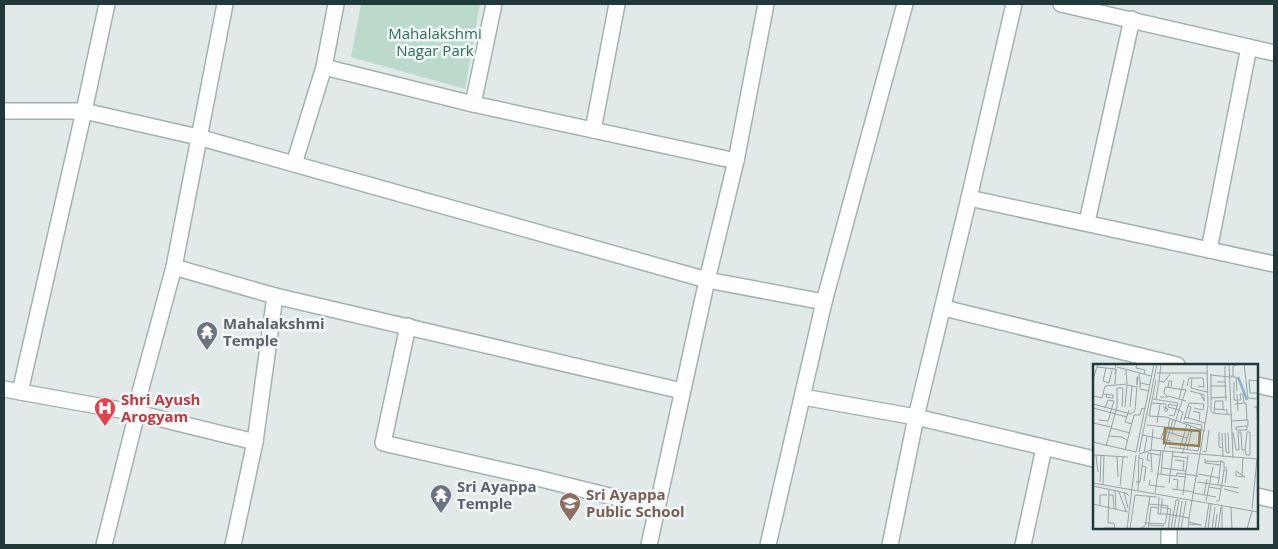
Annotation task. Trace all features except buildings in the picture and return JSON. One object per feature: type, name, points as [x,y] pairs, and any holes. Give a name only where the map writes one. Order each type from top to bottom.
[{"type":"street","points":[[20,392],[107,4]]},
{"type":"street","points":[[104,545],[137,413],[140,392],[174,266],[225,4]]},
{"type":"street","points":[[294,164],[324,67],[336,4]]},
{"type":"street","points":[[473,104],[494,4]]},
{"type":"street","points":[[593,130],[617,4]]},
{"type":"street","points":[[650,545],[682,391],[736,161],[766,4]]},
{"type":"street","points":[[768,545],[824,302],[905,4]]},
{"type":"street","points":[[890,545],[916,417],[944,308],[1014,4]]},
{"type":"street","points":[[1061,4],[1274,53]]},
{"type":"street","points":[[1087,222],[1132,19]]},
{"type":"street","points":[[1209,250],[1249,47]]},
{"type":"street","points":[[324,67],[473,104],[736,161]]},
{"type":"street","points":[[4,111],[84,111],[198,137],[707,280],[824,302]]},
{"type":"street","points":[[970,198],[1274,264]]},
{"type":"street","points":[[174,266],[275,296],[682,391]]},
{"type":"street","points":[[233,545],[255,442],[275,296]]},
{"type":"street","points":[[944,308],[1172,364]]},
{"type":"street","points":[[408,326],[383,444],[537,478],[658,508]]},
{"type":"street","points":[[1258,385],[1274,389]]},
{"type":"street","points":[[4,389],[137,413],[255,442]]},
{"type":"street","points":[[803,397],[916,417],[1093,459]]},
{"type":"street","points":[[1023,545],[1044,448]]},
{"type":"street","points":[[1258,496],[1274,500]]},
{"type":"street","points":[[1169,529],[1169,545]]},
{"type":"green space","name":"Mahalakshmi Nagar Park","points":[[361,4],[480,4],[465,89],[351,57]]},
{"type":"place","name":"Mahalakshmi Temple","points":[[207,351]]},
{"type":"place","name":"Shri Ayush Arogyam","points":[[105,427]]},
{"type":"place","name":"Sri Ayappa Temple","points":[[441,514]]},
{"type":"place","name":"Sri Ayappa Public School","points":[[570,522]]}]
